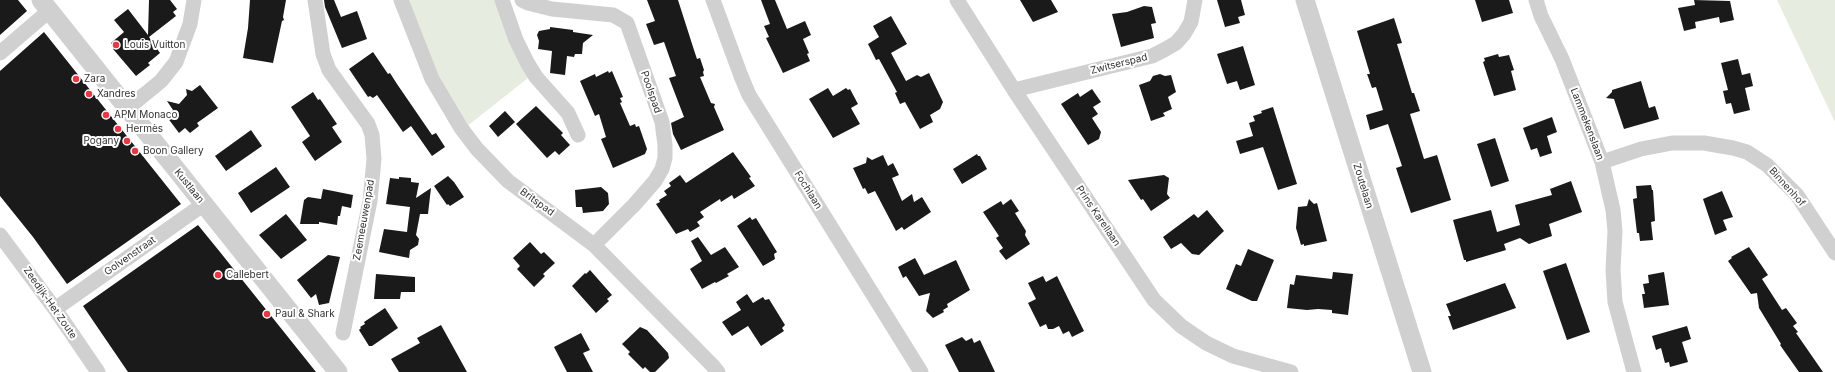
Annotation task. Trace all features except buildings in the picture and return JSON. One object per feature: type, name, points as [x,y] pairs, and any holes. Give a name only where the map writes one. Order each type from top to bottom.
[{"type":"street","points":[[128,108],[161,81],[176,62],[190,24],[194,0]]},
{"type":"street","name":"Zeemeeuwenpad","points":[[315,0],[322,54],[327,65],[368,124],[372,135],[374,158],[370,201],[343,333]]},
{"type":"street","name":"Britspad","points":[[401,0],[432,79],[461,128],[477,149],[508,181],[594,245],[718,372]]},
{"type":"street","points":[[502,0],[516,40],[528,64],[536,77],[568,113],[578,135]]},
{"type":"street","name":"Poolspad","points":[[522,0],[528,4],[552,9],[613,15],[627,23],[662,122],[665,158],[662,169],[655,181],[634,205],[594,245]]},
{"type":"street","name":"Fochlaan","points":[[713,0],[749,95],[921,372]]},
{"type":"street","name":"Prins Karellaan","points":[[957,0],[1014,90],[1154,300],[1181,326],[1206,343],[1233,356],[1291,372]]},
{"type":"street","name":"Zwitserspad","points":[[1014,90],[1152,56],[1176,43],[1184,34],[1191,22],[1195,0]]},
{"type":"street","name":"Zoutelaan","points":[[1305,0],[1422,372]]},
{"type":"street","name":"Lammekenslaan","points":[[1536,0],[1541,16],[1562,59],[1602,162],[1613,210],[1615,230],[1613,270],[1615,302],[1634,372]]},
{"type":"street","points":[[0,52],[45,5]]},
{"type":"street","name":"Kustlaan","points":[[45,5],[338,372]]},
{"type":"street","name":"Binnenhof","points":[[1602,162],[1642,149],[1672,143],[1704,143],[1747,152],[1767,165],[1797,195],[1835,253]]},
{"type":"street","name":"Golvenstraat","points":[[55,308],[204,204]]},
{"type":"street","name":"Zeedijk-Het Zoute","points":[[0,235],[55,308],[98,372]]},
{"type":"shaded area","points":[[407,0],[496,0],[528,78],[466,127],[442,85]]},
{"type":"shaded area","points":[[1777,0],[1835,0],[1835,122]]},
{"type":"place","name":"Louis Vuitton","points":[[116,45]]},
{"type":"place","name":"Zara","points":[[76,79]]},
{"type":"place","name":"Xandres","points":[[89,94]]},
{"type":"place","name":"APM Monaco","points":[[106,115]]},
{"type":"place","name":"Hermès","points":[[118,129]]},
{"type":"place","name":"Pogany","points":[[127,141]]},
{"type":"place","name":"Boon Gallery","points":[[135,151]]},
{"type":"place","name":"Callebert","points":[[218,275]]},
{"type":"place","name":"Paul & Shark","points":[[267,314]]}]
